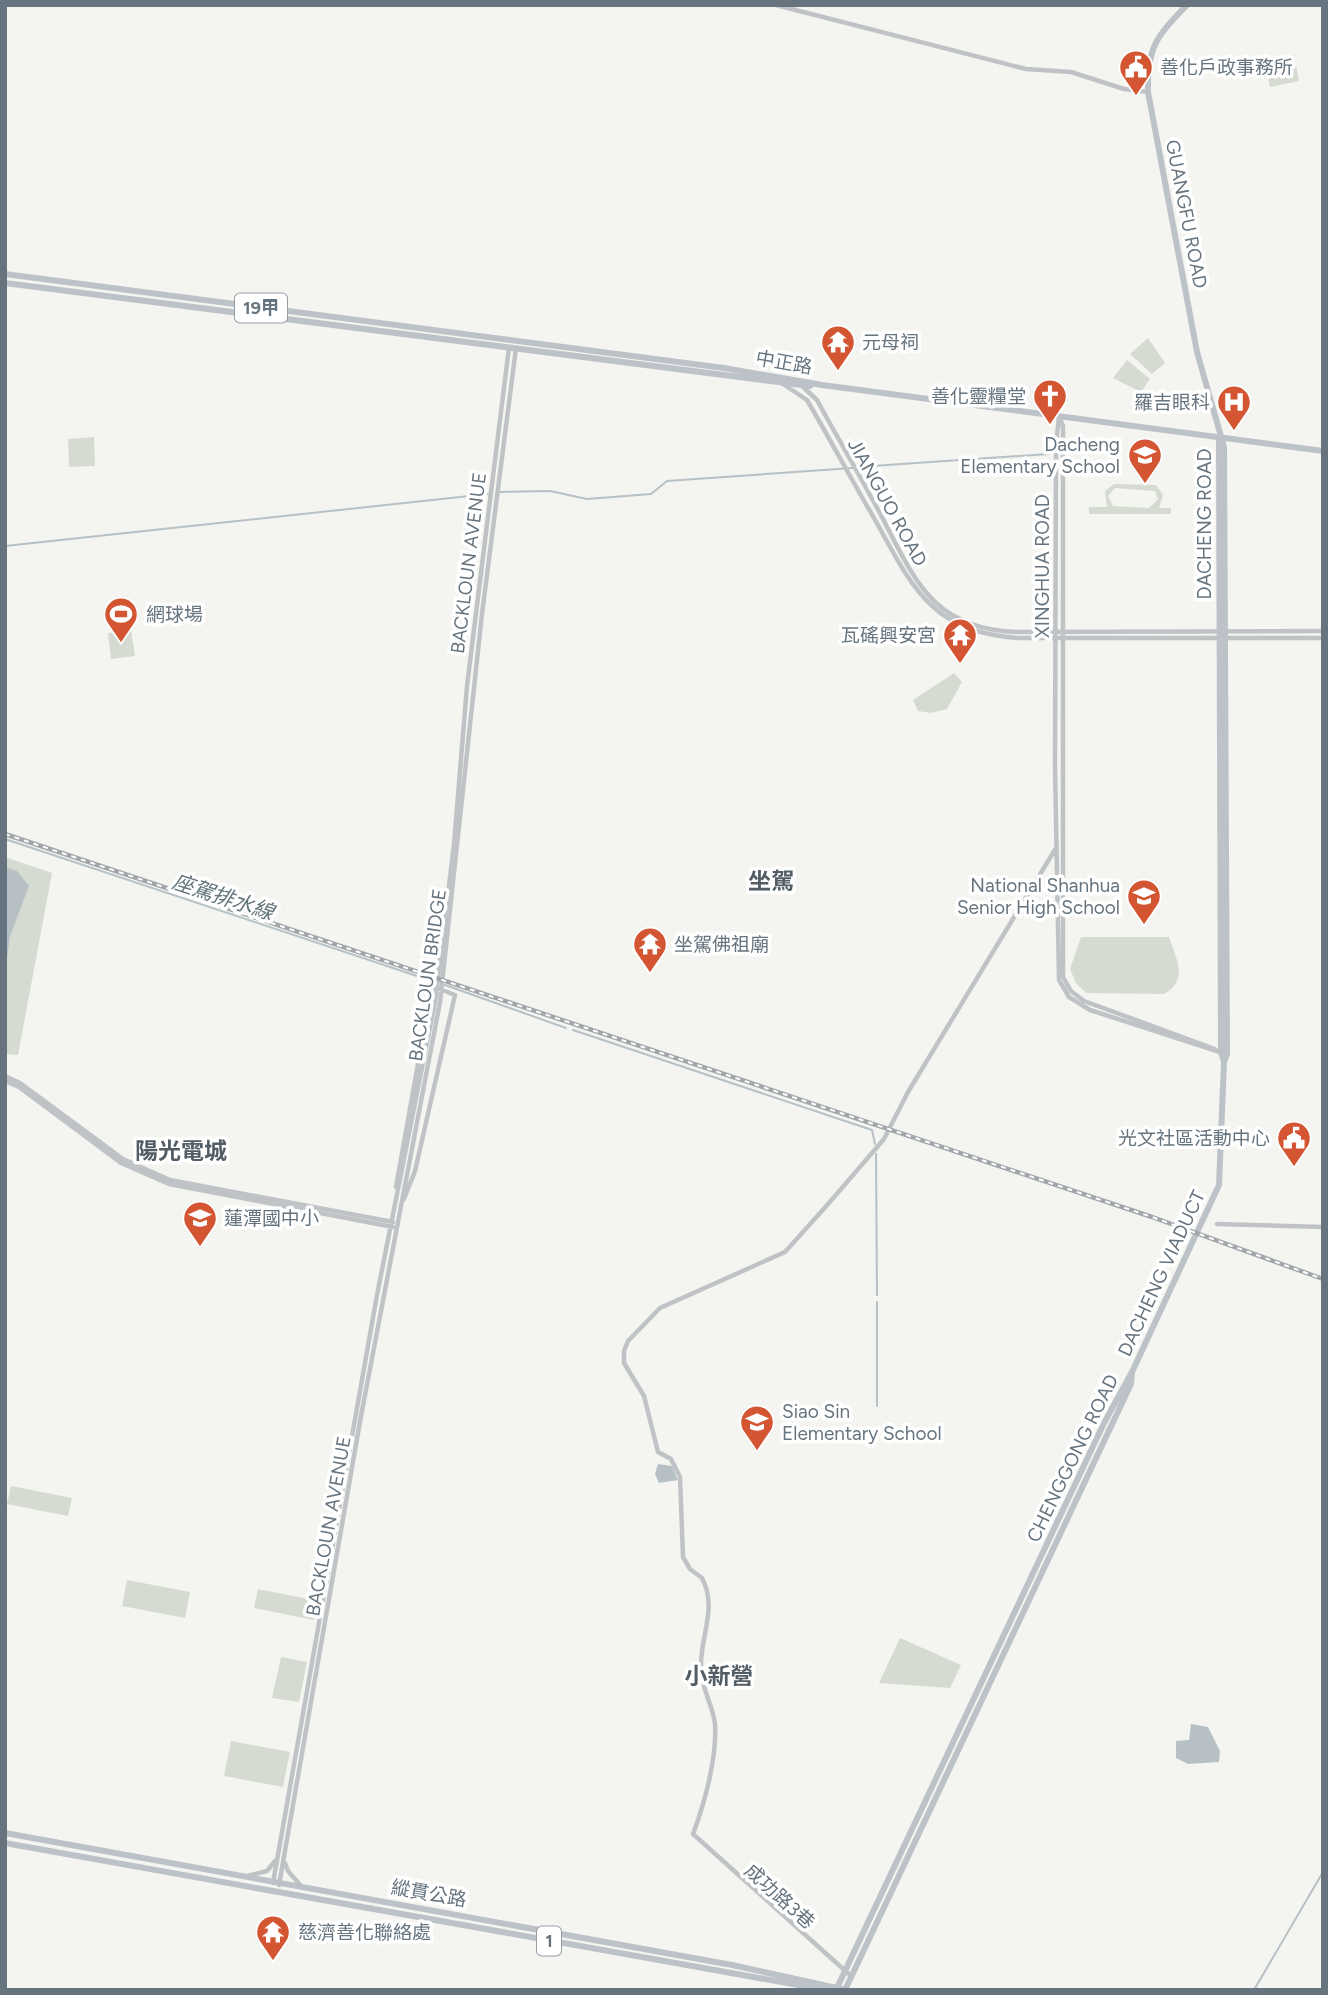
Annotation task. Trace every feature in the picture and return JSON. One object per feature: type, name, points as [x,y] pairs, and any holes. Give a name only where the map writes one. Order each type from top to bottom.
[{"type":"main road","name":"GUANGFU ROAD","points":[[1187,5],[1156,39],[1149,60],[1148,92],[1197,352],[1219,439]]},
{"type":"main road","name":"19甲","points":[[5,274],[513,345]]},
{"type":"main road","name":"19甲","points":[[5,282],[513,345]]},
{"type":"main road","name":"中正路","points":[[513,345],[822,385]]},
{"type":"main road","name":"中正路","points":[[779,379],[802,386],[822,385]]},
{"type":"main road","name":"19甲","points":[[822,385],[1219,439],[1323,450]]},
{"type":"main road","name":"DACHENG ROAD","points":[[1219,439],[1224,1053]]},
{"type":"main road","name":"DACHENG VIADUCT","points":[[1132,1372],[1219,1185],[1224,1053]]},
{"type":"main road","name":"CHENGGONG ROAD","points":[[842,1989],[1104,1423],[1132,1372]]},
{"type":"main road","name":"縱貫公路","points":[[5,1833],[301,1886],[842,1989]]},
{"type":"main road","name":"縱貫公路","points":[[5,1843],[826,1990]]},
{"type":"street","points":[[776,5],[1026,69],[1071,72],[1124,89],[1148,92]]},
{"type":"street","name":"BACKLOUN AVENUE","points":[[461,788],[513,345]]},
{"type":"street","name":"JIANGUO ROAD","points":[[779,379],[807,400],[907,580],[930,606],[957,624],[987,634],[1059,636],[1323,631]]},
{"type":"street","name":"JIANGUO ROAD","points":[[802,386],[814,396],[911,575],[943,608],[961,619],[993,630],[1059,636]]},
{"type":"street","name":"XINGHUA ROAD","points":[[1059,416],[1056,444],[1062,967],[1065,981],[1074,995],[1084,1001],[1205,1043],[1224,1053]]},
{"type":"street","name":"JIANGUO ROAD","points":[[1222,634],[1323,638]]},
{"type":"street","name":"XINGHUA ROAD","points":[[1059,636],[1056,848],[1058,971],[1066,993],[1090,1010],[1224,1053]]},
{"type":"street","name":"BACKLOUN BRIDGE","points":[[406,1164],[446,964],[461,788]]},
{"type":"street","name":"成功路3巷","points":[[848,1974],[693,1834],[707,1783],[715,1732],[700,1664],[709,1601],[703,1579],[690,1569],[683,1557],[680,1477],[671,1459],[657,1450],[644,1396],[624,1363],[625,1348],[641,1324],[657,1310],[785,1252],[837,1194],[884,1139],[908,1092],[1056,848]]},
{"type":"street","points":[[393,1210],[402,1142],[432,986],[455,995],[415,1171],[399,1213]]},
{"type":"street","points":[[5,1079],[121,1164],[169,1184],[394,1225]]},
{"type":"street","name":"BACKLOUN AVENUE","points":[[394,1225],[393,1210],[406,1164]]},
{"type":"street","name":"BACKLOUN AVENUE","points":[[275,1892],[406,1164]]},
{"type":"street","points":[[1217,1224],[1323,1227]]},
{"type":"street","points":[[246,1876],[267,1871],[282,1854],[288,1871],[301,1886]]},
{"type":"shaded area","points":[[1294,55],[1299,81],[1270,87],[1265,60]]},
{"type":"shaded area","points":[[1148,338],[1165,363],[1152,374],[1130,354]]},
{"type":"shaded area","points":[[1127,360],[1150,379],[1141,392],[1113,378]]},
{"type":"shaded area","points":[[94,437],[95,466],[69,467],[68,439]]},
{"type":"shaded area","points":[[1114,484],[1156,485],[1163,495],[1159,508],[1171,508],[1171,514],[1089,514],[1089,507],[1107,507],[1105,491]],"holes":[[[1115,488],[1155,491],[1158,499],[1149,508],[1113,506],[1108,496]]]},
{"type":"shaded area","name":"網球場","points":[[131,630],[135,656],[111,659],[108,633]]},
{"type":"shaded area","points":[[954,673],[962,682],[947,709],[931,713],[918,711],[913,700]]},
{"type":"shaded area","points":[[5,857],[52,873],[18,1055],[5,1054]]},
{"type":"shaded area","points":[[5,867],[17,871],[29,886],[10,936],[5,975]]},
{"type":"shaded area","points":[[1081,937],[1169,937],[1177,960],[1177,982],[1164,994],[1086,993],[1076,983],[1070,969]]},
{"type":"shaded area","points":[[658,1464],[672,1466],[678,1480],[659,1483],[655,1474]]},
{"type":"shaded area","points":[[11,1486],[72,1498],[68,1516],[7,1504]]},
{"type":"shaded area","points":[[127,1580],[190,1592],[185,1618],[122,1606]]},
{"type":"shaded area","points":[[258,1589],[318,1601],[314,1620],[254,1608]]},
{"type":"shaded area","points":[[900,1638],[961,1665],[950,1688],[879,1683]]},
{"type":"shaded area","points":[[281,1657],[307,1662],[299,1702],[272,1698]]},
{"type":"shaded area","points":[[1191,1724],[1208,1727],[1220,1751],[1219,1762],[1188,1764],[1176,1758],[1176,1741],[1189,1740]]},
{"type":"shaded area","points":[[231,1741],[290,1752],[283,1787],[224,1776]]},
{"type":"waterway","points":[[858,467],[1049,454]]},
{"type":"waterway","points":[[500,492],[550,491],[587,499],[651,494],[667,481],[852,468]]},
{"type":"waterway","points":[[5,546],[488,494]]},
{"type":"waterway","name":"座駕排水線","points":[[5,839],[432,981]]},
{"type":"waterway","points":[[445,985],[566,1028]]},
{"type":"waterway","points":[[573,1030],[872,1130],[875,1144]]},
{"type":"waterway","points":[[876,1154],[877,1295]]},
{"type":"waterway","points":[[877,1302],[877,1406]]},
{"type":"waterway","points":[[1254,1990],[1323,1872]]},
{"type":"railway","points":[[5,834],[1152,1217],[1323,1279]]},
{"type":"place","name":"善化戶政事務所","points":[[1136,97]]},
{"type":"place","name":"元母祠","points":[[838,372]]},
{"type":"place","name":"善化靈糧堂","points":[[1050,426]]},
{"type":"place","name":"羅吉眼科","points":[[1234,432]]},
{"type":"place","name":"Dacheng Elementary School","points":[[1145,485]]},
{"type":"place","name":"網球場","points":[[121,644]]},
{"type":"place","name":"瓦磘興安宮","points":[[960,665]]},
{"type":"place","name":"National Shanhua Senior High School","points":[[1144,926]]},
{"type":"place","name":"坐駕佛祖廟","points":[[650,974]]},
{"type":"place","name":"光文社區活動中心","points":[[1294,1168]]},
{"type":"place","name":"蓮潭國中小","points":[[200,1248]]},
{"type":"place","name":"Siao Sin Elementary School","points":[[757,1452]]},
{"type":"place","name":"慈濟善化聯絡處","points":[[273,1962]]},
{"type":"district","name":"坐駕","points":[[771,881]]},
{"type":"district","name":"陽光電城","points":[[181,1151]]},
{"type":"district","name":"小新營","points":[[719,1676]]}]
